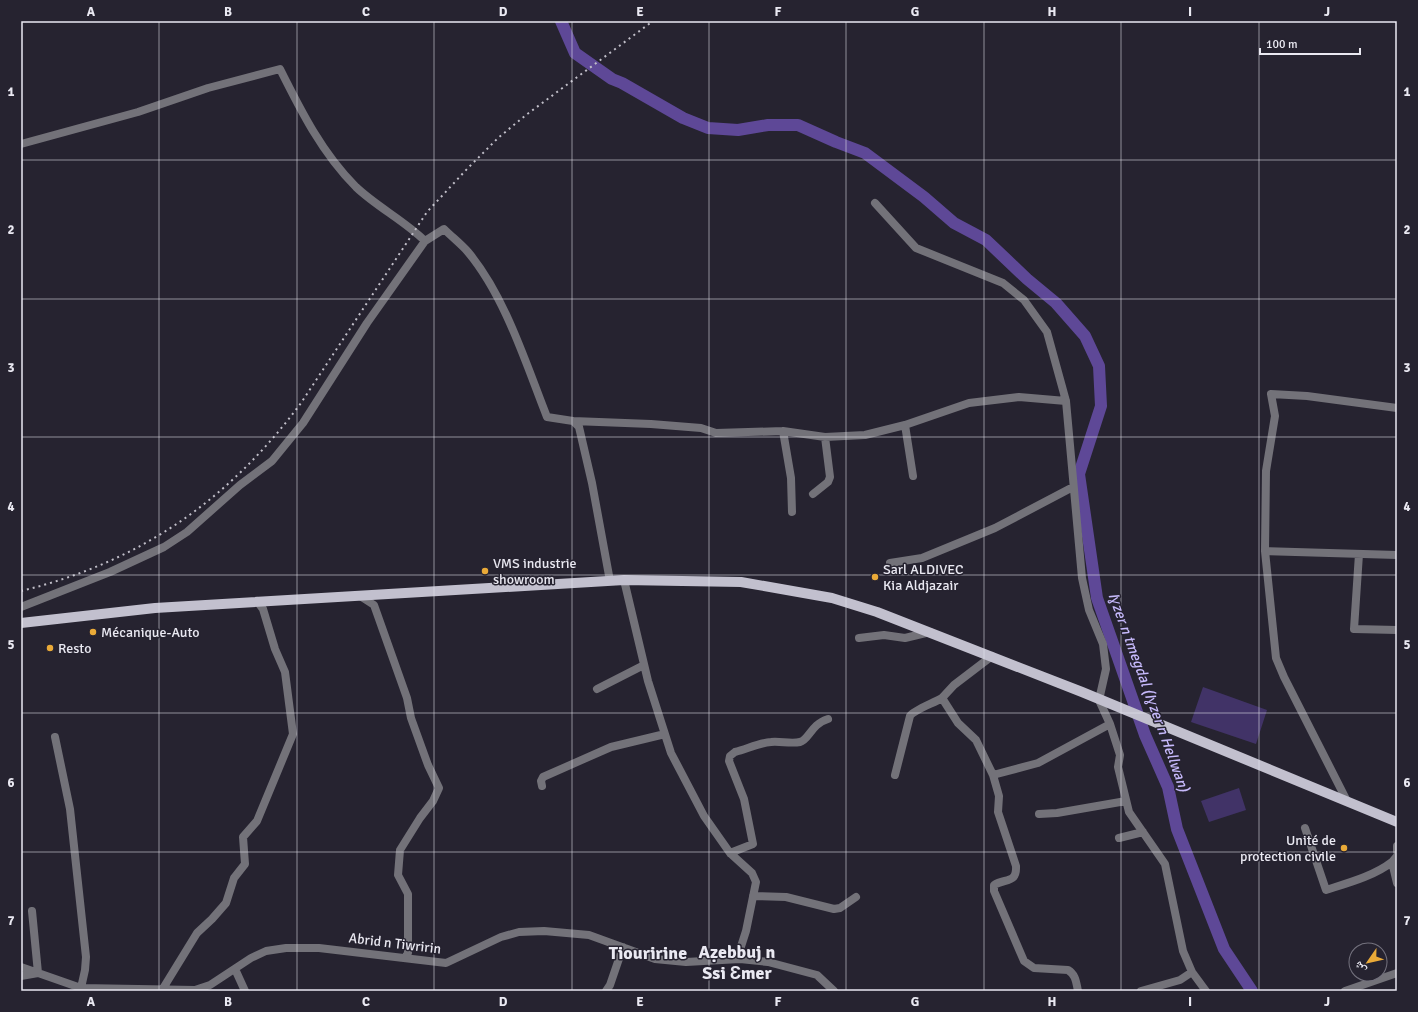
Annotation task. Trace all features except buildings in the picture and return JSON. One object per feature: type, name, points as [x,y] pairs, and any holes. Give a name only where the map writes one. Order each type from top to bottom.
[{"type":"main road","points":[[21,623],[155,608],[624,580],[741,582],[832,598],[855,604],[992,656],[1397,822]]},
{"type":"street","points":[[21,144],[138,112],[208,88],[280,70],[313,134],[337,166],[356,188],[425,241]]},
{"type":"street","points":[[875,203],[916,248],[1003,283],[1024,300],[1047,332],[1066,402],[1082,578],[1089,610],[1103,644],[1106,669],[1098,700],[1110,724],[1120,755],[1118,767],[1129,812],[1166,864],[1183,951],[1192,972],[1206,991]]},
{"type":"street","points":[[21,607],[110,572],[164,547],[187,532],[240,484],[272,461],[303,423],[367,322],[425,241],[444,229],[468,252],[506,315],[525,358],[546,417],[573,421],[651,424],[701,428],[716,433],[783,431],[825,437],[864,435],[905,425],[969,403],[1019,397],[1066,402]]},
{"type":"street","points":[[1347,801],[1284,677],[1276,658],[1265,551],[1266,471],[1275,416],[1271,394],[1307,396],[1397,408]]},
{"type":"street","points":[[573,421],[579,427],[584,445],[610,581]]},
{"type":"street","points":[[905,425],[913,476]]},
{"type":"street","points":[[783,431],[791,478],[792,512]]},
{"type":"street","points":[[813,494],[828,482],[830,477],[825,437]]},
{"type":"street","points":[[890,563],[922,558],[995,528],[1073,487]]},
{"type":"street","points":[[1265,551],[1397,555]]},
{"type":"street","points":[[1359,554],[1354,629],[1397,630]]},
{"type":"street","points":[[624,580],[644,665],[671,753],[704,816],[730,853],[752,873],[756,882],[746,931],[737,959]]},
{"type":"street","points":[[360,596],[374,605],[407,698],[411,718],[428,765],[439,788],[433,801],[420,818],[400,850],[398,875],[408,894],[408,953],[405,958]]},
{"type":"street","points":[[162,990],[196,933],[212,919],[226,903],[234,878],[245,864],[243,837],[257,821],[293,734],[285,672],[275,649],[263,610],[256,601]]},
{"type":"street","points":[[859,638],[884,635],[905,638],[930,632]]},
{"type":"street","points":[[894,775],[910,716],[913,711],[926,707],[942,698],[954,685],[992,656]]},
{"type":"street","points":[[597,689],[644,665]]},
{"type":"street","points":[[942,698],[958,723],[976,740],[993,775],[999,796],[998,812],[1016,866],[1016,872],[1011,880],[994,885],[994,891],[1024,961],[1034,968],[1068,970],[1075,976],[1078,991]]},
{"type":"street","points":[[730,853],[753,844],[744,799],[729,761],[730,756],[735,752],[771,742],[800,742],[806,738],[814,726],[828,719]]},
{"type":"street","points":[[993,775],[1038,762],[1110,724]]},
{"type":"street","points":[[542,786],[541,781],[543,777],[611,747],[664,734]]},
{"type":"street","points":[[55,737],[70,809],[84,942],[86,970],[81,988]]},
{"type":"street","points":[[1039,814],[1057,813],[1126,801]]},
{"type":"street","points":[[1305,828],[1326,890],[1346,884],[1386,866],[1395,859]]},
{"type":"street","points":[[1119,838],[1143,832]]},
{"type":"street","points":[[1397,846],[1397,851]]},
{"type":"street","points":[[1395,859],[1397,884]]},
{"type":"street","points":[[753,896],[786,897],[834,909],[840,908],[856,897]]},
{"type":"street","points":[[21,976],[38,973],[32,911]]},
{"type":"street","name":"Abrid n Tiwririn","points":[[21,967],[81,988],[195,990],[210,985],[266,951],[286,948],[319,948],[446,963],[501,938],[519,932],[544,931],[589,935],[655,959],[686,962],[737,959],[768,962],[817,975],[834,991]]},
{"type":"street","points":[[606,991],[610,985],[622,948]]},
{"type":"street","points":[[235,969],[246,991]]},
{"type":"street","points":[[1140,991],[1180,980],[1192,972]]},
{"type":"street","points":[[1345,991],[1397,973]]},
{"type":"shaded area","points":[[1203,687],[1267,710],[1256,744],[1191,722]]},
{"type":"shaded area","points":[[1239,788],[1246,810],[1209,822],[1201,801]]},
{"type":"waterway","name":"Iɣzer n tmegdal (Iɣzer n Hellwan)","points":[[561,21],[575,53],[612,79],[622,83],[683,118],[708,128],[738,130],[768,125],[798,125],[865,153],[924,197],[954,223],[986,240],[1027,279],[1056,303],[1085,336],[1099,366],[1101,406],[1079,474],[1097,598],[1145,735],[1168,787],[1177,829],[1224,949],[1252,991]]},
{"type":"railway","points":[[21,591],[64,579],[105,563],[143,545],[178,523],[212,498],[243,470],[273,438],[301,403],[427,212],[498,138],[526,115],[653,21]]},
{"type":"place","name":"VMS industrie showroom","points":[[485,571]]},
{"type":"place","name":"Sarl ALDIVEC Kia Aldjazair","points":[[875,577]]},
{"type":"place","name":"Mécanique-Auto","points":[[93,632]]},
{"type":"place","name":"Resto","points":[[50,648]]},
{"type":"place","name":"Unité de protection civile","points":[[1344,848]]},
{"type":"district","name":"Tiouririne","points":[[648,953]]},
{"type":"district","name":"Aẓebbuj n Ssi Ɛmer","points":[[737,962]]}]
